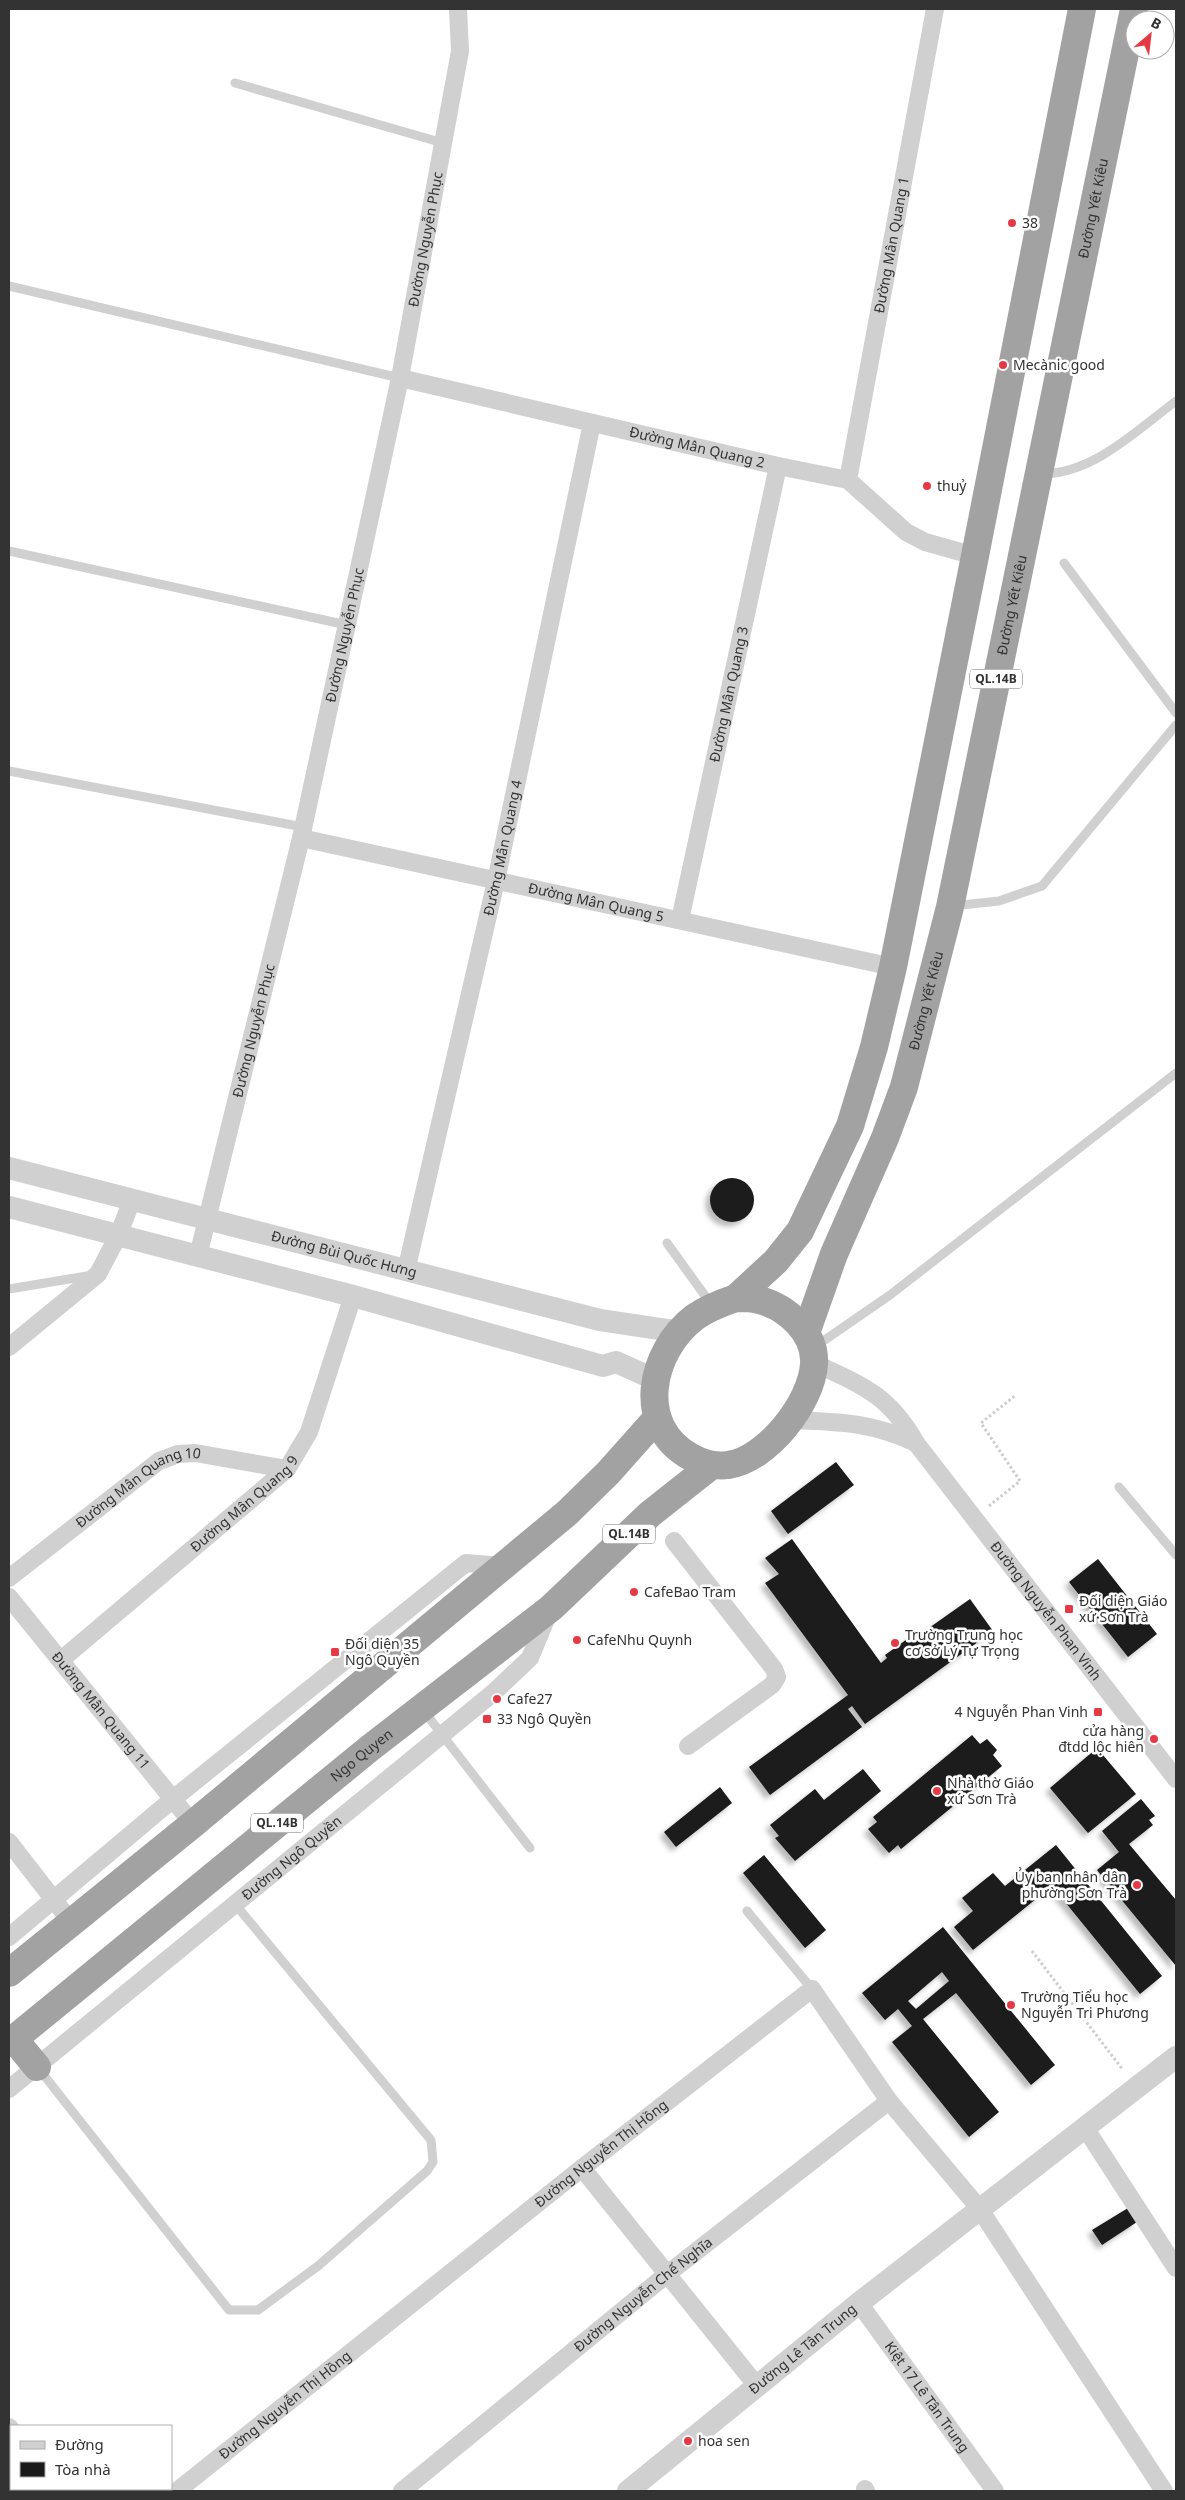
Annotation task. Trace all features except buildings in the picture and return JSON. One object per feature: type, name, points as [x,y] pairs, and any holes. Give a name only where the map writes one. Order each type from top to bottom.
[{"type":"highway","name":"QL.14B","points":[[724,1302],[790,1245],[812,1208],[850,1126],[874,1047],[893,967],[1082,9]]},
{"type":"highway","name":"Đường Yết Kiêu","points":[[811,1348],[834,1254],[885,1138],[904,1087],[950,907],[1134,9]]},
{"type":"highway","points":[[758,1299],[776,1306],[792,1318],[811,1348],[812,1381],[802,1402],[790,1420],[773,1439],[745,1460],[728,1465],[712,1465],[690,1456],[670,1439],[657,1418],[654,1399],[654,1379],[663,1356],[680,1332],[694,1318],[724,1302],[758,1299]]},
{"type":"highway","points":[[9,1973],[193,1824],[567,1514],[608,1473],[657,1418]]},
{"type":"highway","name":"Ngo Quyen","points":[[11,2041],[248,1846],[551,1608],[650,1514],[712,1465]]},
{"type":"highway","points":[[11,2041],[37,2067]]},
{"type":"street","name":"Đường Nguyễn Phục","points":[[198,1256],[302,833],[400,378],[460,51],[458,9]]},
{"type":"street","name":"Đường Mân Quang 1","points":[[848,480],[934,9]]},
{"type":"street","name":"Đường Mân Quang 2","points":[[400,378],[778,466],[848,480]]},
{"type":"street","name":"Đường Mân Quang 4","points":[[406,1270],[496,881],[592,423]]},
{"type":"street","name":"Đường Mân Quang 3","points":[[680,920],[778,466]]},
{"type":"street","points":[[848,480],[906,532],[925,542],[975,556]]},
{"type":"street","name":"Đường Mân Quang 5","points":[[302,833],[496,881],[893,967]]},
{"type":"street","name":"Đường Bùi Quốc Hưng","points":[[9,1168],[600,1320],[680,1332]]},
{"type":"street","points":[[9,1347],[98,1274],[118,1236],[132,1200]]},
{"type":"street","points":[[9,1207],[354,1296],[604,1366],[616,1362],[654,1379]]},
{"type":"street","name":"Đường Mân Quang 9","points":[[61,1660],[287,1470],[309,1432],[354,1296]]},
{"type":"street","name":"Đường Nguyễn Phan Vinh","points":[[811,1348],[876,1394],[899,1415],[916,1443],[1176,1779]]},
{"type":"street","points":[[790,1420],[855,1423],[872,1426],[916,1443]]},
{"type":"street","name":"Đường Mân Quang 10","points":[[9,1578],[159,1461],[178,1454],[195,1453],[287,1470]]},
{"type":"street","points":[[674,1541],[774,1669],[777,1676],[772,1685],[688,1746]]},
{"type":"street","points":[[9,1937],[173,1799],[466,1563],[503,1566]]},
{"type":"street","name":"Đường Mân Quang 11","points":[[9,1597],[193,1824]]},
{"type":"street","name":"Đường Ngô Quyền","points":[[9,2089],[442,1736],[530,1658],[551,1608]]},
{"type":"street","points":[[9,1842],[71,1922]]},
{"type":"street","points":[[812,1988],[889,2100],[979,2208],[1164,2491]]},
{"type":"street","name":"Đường Nguyễn Thị Hồng","points":[[178,2491],[582,2168],[812,1988]]},
{"type":"street","name":"Đường Lê Tân Trung","points":[[628,2491],[859,2303],[1084,2126],[1176,2057]]},
{"type":"street","name":"Đường Nguyễn Chế Nghĩa","points":[[402,2491],[666,2275],[889,2100]]},
{"type":"street","points":[[1084,2126],[1176,2268]]},
{"type":"street","points":[[582,2168],[757,2386]]},
{"type":"street","name":"Kiệt 17 Lê Tân Trung","points":[[859,2303],[995,2491]]},
{"type":"lane","points":[[235,83],[443,143]]},
{"type":"lane","points":[[9,286],[400,378]]},
{"type":"lane","points":[[1038,474],[1054,474],[1071,470],[1100,457],[1176,401]]},
{"type":"lane","points":[[9,551],[347,624]]},
{"type":"lane","points":[[1064,563],[1176,713]]},
{"type":"lane","points":[[950,907],[999,902],[1042,886],[1176,725]]},
{"type":"lane","points":[[9,771],[302,833]]},
{"type":"lane","points":[[811,1348],[890,1295],[1176,1073]]},
{"type":"lane","points":[[668,1243],[724,1302]]},
{"type":"lane","points":[[9,1290],[98,1274]]},
{"type":"lane","points":[[1119,1487],[1176,1556]]},
{"type":"lane","points":[[422,1708],[530,1848]]},
{"type":"lane","points":[[37,2067],[229,2310],[258,2310],[318,2266],[427,2171],[433,2162],[430,2140],[235,1904]]},
{"type":"lane","points":[[747,1911],[812,1988]]},
{"type":"path","points":[[974,1518],[1020,1481],[981,1423],[1016,1395]]},
{"type":"path","points":[[1032,1951],[1136,2087]]},
{"type":"place","name":"38","points":[[1012,223]]},
{"type":"place","name":"Mecànic good","points":[[1003,365]]},
{"type":"place","name":"thuỷ","points":[[927,486]]},
{"type":"place","name":"CafeBao Tram","points":[[634,1592]]},
{"type":"place","name":"Đối diện Giáo xứ Sơn Trà","points":[[1069,1609]]},
{"type":"place","name":"CafeNhu Quynh","points":[[577,1640]]},
{"type":"place","name":"Trường Trung học cơ sở Lý Tự Trọng","points":[[895,1643]]},
{"type":"place","name":"Đối diện 35 Ngô Quyền","points":[[335,1652]]},
{"type":"place","name":"Cafe27","points":[[497,1699]]},
{"type":"place","name":"4 Nguyễn Phan Vinh","points":[[1098,1712]]},
{"type":"place","name":"33 Ngô Quyền","points":[[487,1719]]},
{"type":"place","name":"cửa hàng đtdd lộc hiên","points":[[1154,1739]]},
{"type":"place","name":"Nhà thờ Giáo xứ Sơn Trà","points":[[937,1791]]},
{"type":"place","name":"Ủy ban nhân dân phường Sơn Trà","points":[[1137,1885]]},
{"type":"place","name":"Trường Tiểu học Nguyễn Tri Phương","points":[[1011,2005]]},
{"type":"place","name":"hoa sen","points":[[688,2441]]}]
